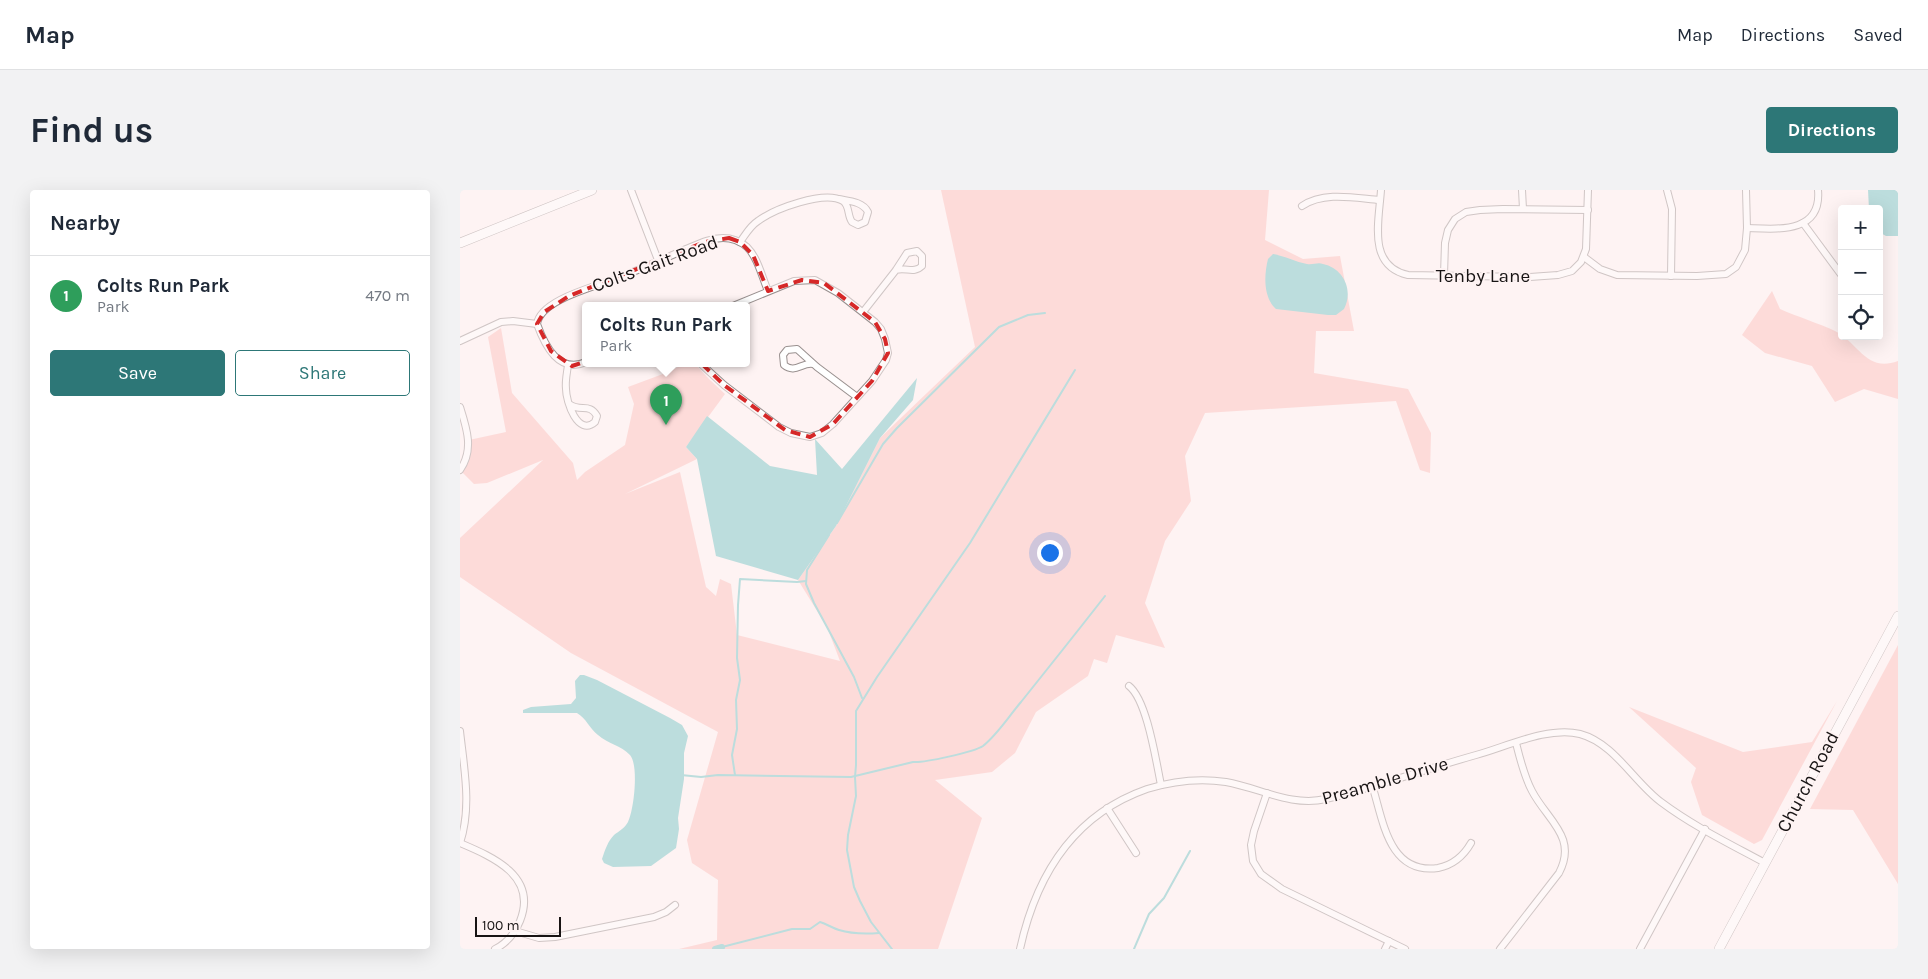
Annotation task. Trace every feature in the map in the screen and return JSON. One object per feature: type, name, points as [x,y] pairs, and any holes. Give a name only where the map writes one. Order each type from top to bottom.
[{"type":"main road","points":[[460,243],[592,190]]},
{"type":"main road","name":"Church Road","points":[[1719,949],[1898,616]]},
{"type":"street","points":[[631,190],[646,224],[658,260]]},
{"type":"street","name":"Tenby Lane","points":[[1381,190],[1378,245],[1387,265],[1400,273],[1408,275],[1558,275],[1572,271],[1584,257]]},
{"type":"street","points":[[1522,190],[1523,209]]},
{"type":"street","points":[[1588,190],[1587,243],[1584,257],[1600,269],[1611,274],[1671,276],[1719,275],[1731,271],[1743,256],[1747,228],[1746,190]]},
{"type":"street","points":[[1667,190],[1672,209],[1671,276]]},
{"type":"street","points":[[1747,228],[1787,228],[1803,223],[1815,211],[1818,190]]},
{"type":"street","points":[[740,242],[756,222],[777,210],[810,199],[826,197],[839,199],[860,204],[866,207],[868,212],[865,222],[858,225],[852,222],[847,205],[839,199]]},
{"type":"street","points":[[1302,206],[1323,198],[1380,200]]},
{"type":"street","points":[[1444,275],[1446,236],[1455,219],[1460,215],[1473,210],[1588,210]]},
{"type":"street","points":[[1803,223],[1838,271]]},
{"type":"street","name":"Colts Gait Road","points":[[537,324],[539,317],[562,299],[713,239],[729,238],[740,242],[753,255],[768,291]]},
{"type":"street","points":[[863,312],[896,270]]},
{"type":"street","points":[[705,367],[724,385],[779,427],[803,437],[816,436],[828,430],[878,374],[888,353],[881,329],[863,312],[824,283],[815,280],[794,281],[742,302]]},
{"type":"street","points":[[460,341],[501,322],[513,321],[537,324],[550,351],[568,365],[575,366],[582,363]]},
{"type":"street","points":[[813,364],[805,364],[798,368],[790,369],[783,362],[783,355],[790,348],[797,349],[813,364],[857,397]]},
{"type":"street","points":[[568,365],[566,387],[570,404],[579,423],[589,426],[595,422],[597,416],[593,410],[586,408],[577,409],[570,404]]},
{"type":"street","points":[[460,407],[469,442],[467,458],[460,470]]},
{"type":"street","points":[[1129,686],[1140,699],[1161,785]]},
{"type":"street","points":[[460,731],[466,806],[466,824],[460,843],[502,863],[518,880],[523,895],[524,903],[521,918],[515,931],[505,943],[495,949]]},
{"type":"street","name":"Preamble Drive","points":[[1020,949],[1031,909],[1051,866],[1064,847],[1081,829],[1107,808],[1128,797],[1161,785],[1183,781],[1215,781],[1236,784],[1294,800],[1314,801],[1516,743],[1559,733],[1575,734],[1590,738],[1608,750],[1652,795],[1678,814],[1765,863]]},
{"type":"street","points":[[1500,949],[1559,873],[1563,866],[1566,851],[1560,830],[1531,789],[1524,773],[1516,743]]},
{"type":"street","points":[[1372,785],[1390,842],[1398,855],[1410,864],[1425,868],[1446,866],[1458,860],[1471,844]]},
{"type":"street","points":[[1267,794],[1251,845],[1253,860],[1261,874],[1282,889],[1405,949]]},
{"type":"street","points":[[1107,808],[1136,853]]},
{"type":"street","points":[[1640,949],[1705,829]]},
{"type":"street","points":[[515,931],[539,938],[564,936],[654,917],[666,912],[675,905]]},
{"type":"street","points":[[1385,949],[1388,941]]},
{"type":"highlighted area","points":[[729,238],[740,242],[753,255],[768,291],[802,280],[824,283],[875,322],[885,339],[888,353],[872,381],[833,424],[810,437],[785,430],[724,385],[699,361],[683,328],[572,366],[551,351],[537,324],[544,312],[569,296],[705,242]]},
{"type":"shaded area","points":[[941,190],[1269,190],[1265,240],[1303,259],[1340,256],[1354,331],[1316,331],[1314,373],[1408,389],[1431,433],[1430,473],[1420,470],[1396,401],[1205,413],[1185,456],[1191,501],[1165,541],[1145,603],[1165,648],[1116,635],[1107,663],[1094,659],[1088,676],[1036,712],[1015,753],[992,772],[935,780],[982,818],[938,949],[679,949],[717,940],[718,880],[692,863],[687,840],[718,732],[571,653],[460,577],[460,538],[543,460],[487,483],[474,484],[460,470],[469,440],[506,432],[488,337],[501,328],[512,393],[573,463],[577,480],[585,472],[625,445],[634,404],[628,387],[678,367],[698,367],[725,394],[686,447],[697,459],[625,494],[680,472],[706,587],[716,596],[720,579],[731,584],[737,635],[840,661],[827,627],[798,580],[836,526],[880,438],[975,347]]},
{"type":"shaded area","points":[[1772,291],[1780,309],[1835,331],[1838,333],[1838,340],[1847,340],[1870,360],[1887,364],[1898,361],[1898,399],[1864,389],[1835,402],[1812,366],[1765,353],[1742,335]]},
{"type":"shaded area","points":[[1898,645],[1898,884],[1853,810],[1810,809]]},
{"type":"shaded area","points":[[1837,701],[1762,840],[1754,844],[1702,815],[1691,782],[1696,768],[1629,707],[1743,752],[1812,742]]},
{"type":"water","points":[[1868,190],[1898,190],[1898,236],[1883,234],[1883,205],[1869,205]]},
{"type":"water","points":[[1273,254],[1307,264],[1321,263],[1336,270],[1345,281],[1347,287],[1348,295],[1344,309],[1336,315],[1328,315],[1276,309],[1269,298],[1266,286],[1268,259]]},
{"type":"water","points":[[917,378],[913,400],[880,438],[836,526],[798,580],[716,556],[697,459],[686,447],[707,416],[770,466],[817,475],[815,439],[842,469]]},
{"type":"water","points":[[580,675],[597,680],[670,718],[682,725],[688,736],[684,753],[684,779],[676,848],[651,866],[613,867],[604,863],[602,859],[610,840],[625,826],[630,816],[634,798],[635,777],[633,760],[630,755],[598,735],[577,713],[523,713],[523,710],[531,707],[571,704],[576,698],[575,681]]},
{"type":"waterway","points":[[837,523],[883,444],[897,428],[999,327],[1028,315],[1045,313]]},
{"type":"waterway","points":[[892,949],[871,922],[860,901],[854,887],[847,850],[856,796],[856,711],[877,677],[970,543],[1075,370]]},
{"type":"waterway","points":[[829,535],[807,570],[806,584],[814,603],[854,677],[862,698]]},
{"type":"waterway","points":[[735,775],[732,755],[737,729],[736,700],[740,680],[737,658],[740,579],[806,581]]},
{"type":"waterway","points":[[681,775],[701,777],[718,775],[851,777],[913,762],[949,757],[983,746],[998,730],[1105,596]]},
{"type":"waterway","points":[[1134,949],[1149,914],[1164,898],[1190,851]]},
{"type":"waterway","points":[[722,947],[792,929],[810,929],[820,922],[849,932],[879,933]]},
{"type":"waterway","points":[[715,949],[722,947]]},
{"type":"place","name":"Colts Run Park","points":[[666,425]]}]
